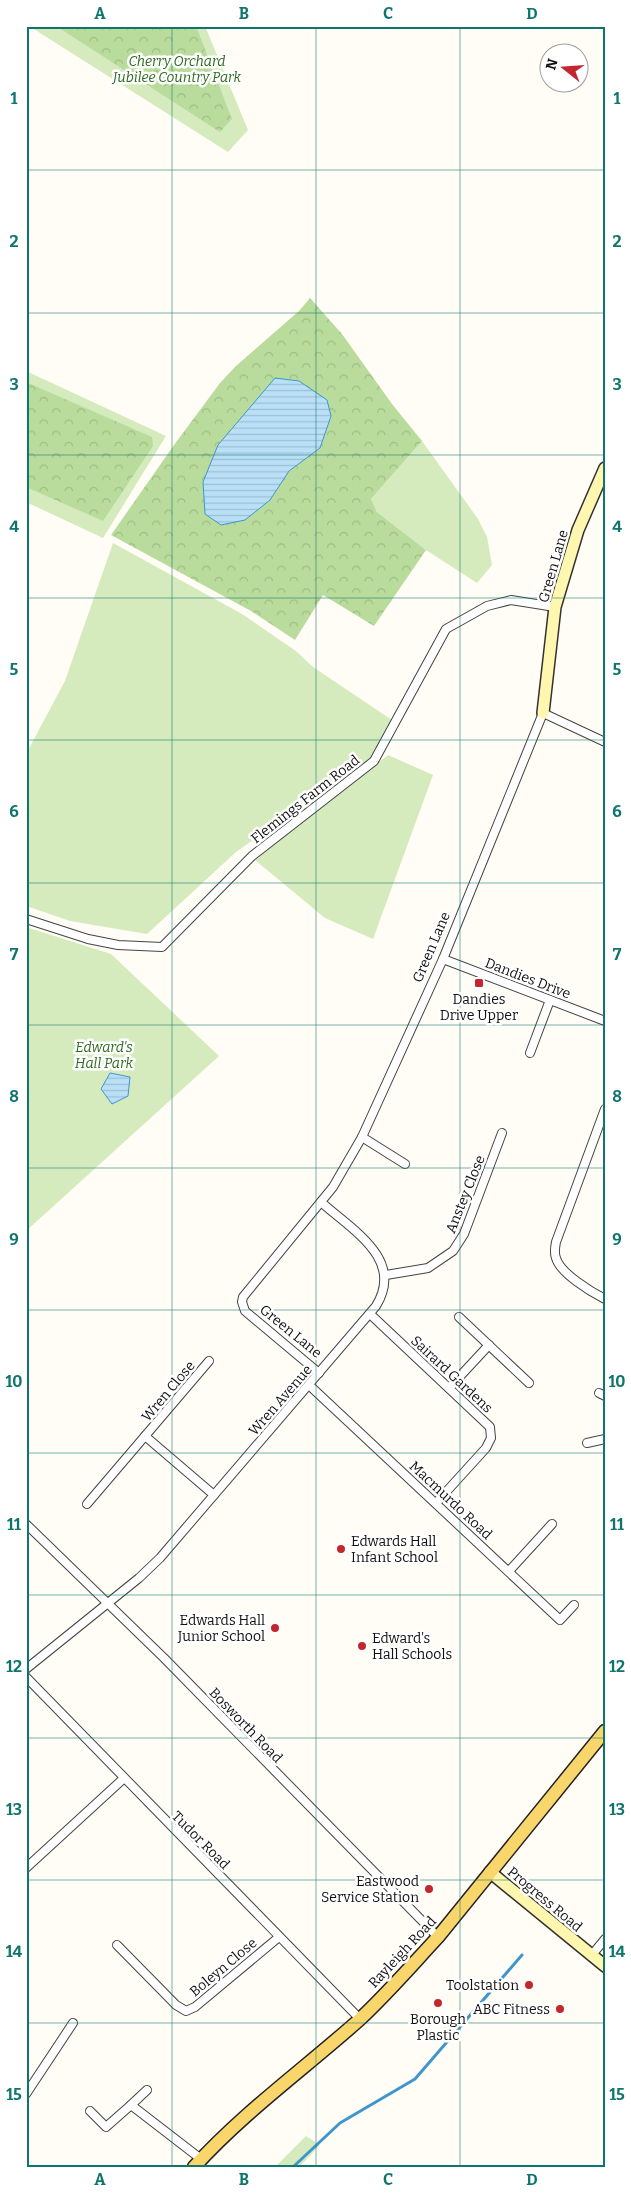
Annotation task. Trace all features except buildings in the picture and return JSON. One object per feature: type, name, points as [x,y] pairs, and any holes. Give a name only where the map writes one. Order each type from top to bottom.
[{"type":"main road","name":"Rayleigh Road","points":[[198,2163],[234,2126],[360,2019],[438,1937],[605,1731]]},
{"type":"street","name":"Green Lane","points":[[319,1373],[249,1316],[245,1312],[242,1302],[246,1292],[343,1174],[362,1138],[443,959],[543,713],[556,607],[578,530],[605,468]]},
{"type":"street","name":"Flemings Farm Road","points":[[26,919],[88,939],[118,945],[162,947],[252,856],[374,761],[446,629],[487,606],[511,600],[556,607]]},
{"type":"street","points":[[543,713],[605,742]]},
{"type":"street","name":"Dandies Drive","points":[[443,959],[605,1021]]},
{"type":"street","points":[[530,1053],[550,1000]]},
{"type":"street","points":[[605,1109],[556,1242],[555,1251],[556,1259],[564,1271],[605,1299]]},
{"type":"street","name":"Anstey Close","points":[[386,1275],[428,1268],[453,1251],[464,1234],[502,1133]]},
{"type":"street","points":[[596,1134],[605,1137]]},
{"type":"street","points":[[362,1138],[405,1164]]},
{"type":"street","points":[[321,1202],[372,1247],[381,1260],[386,1275]]},
{"type":"street","name":"Wren Avenue","points":[[26,1669],[150,1569],[370,1314],[382,1297],[386,1275]]},
{"type":"street","name":"Sairard Gardens","points":[[370,1314],[487,1423],[492,1434],[486,1448],[436,1503]]},
{"type":"street","points":[[459,1317],[529,1383]]},
{"type":"street","points":[[449,1388],[489,1345]]},
{"type":"street","name":"Wren Close","points":[[87,1504],[209,1361]]},
{"type":"street","name":"Macmurdo Road","points":[[309,1385],[509,1570],[560,1620],[574,1605]]},
{"type":"street","name":"Wren Close","points":[[145,1436],[214,1495]]},
{"type":"street","points":[[586,1443],[605,1439]]},
{"type":"street","name":"Bosworth Road","points":[[26,1524],[108,1603],[438,1937]]},
{"type":"street","points":[[509,1570],[552,1524]]},
{"type":"street","name":"Tudor Road","points":[[26,1677],[123,1779],[360,2019]]},
{"type":"street","points":[[26,1868],[123,1779]]},
{"type":"street","name":"Progress Road","points":[[490,1872],[605,1966]]},
{"type":"street","name":"Boleyn Close","points":[[117,1945],[176,2005],[186,2011],[195,2007],[279,1937]]},
{"type":"street","points":[[591,1956],[605,1939]]},
{"type":"street","points":[[26,2094],[73,2023]]},
{"type":"street","points":[[90,2111],[106,2127],[146,2090]]},
{"type":"street","points":[[131,2105],[198,2163]]},
{"type":"green space","name":"Cherry Orchard Jubilee Country Park","points":[[29,26],[205,26],[248,130],[228,152]]},
{"type":"green space","name":"Cherry Orchard Jubilee Country Park","points":[[56,26],[196,26],[232,119],[220,132]]},
{"type":"green space","points":[[310,298],[342,334],[392,404],[422,441],[371,499],[377,512],[426,550],[374,626],[323,595],[295,640],[251,611],[111,535],[220,383],[236,366],[299,311]]},
{"type":"green space","points":[[26,371],[166,436],[103,538],[26,502]]},
{"type":"green space","points":[[26,382],[152,437],[153,446],[103,521],[26,487]]},
{"type":"green space","points":[[422,441],[478,519],[487,537],[492,565],[477,583],[426,550],[377,512],[371,499]]},
{"type":"green space","points":[[113,543],[242,614],[296,651],[313,667],[392,720],[371,758],[236,852],[147,934],[70,921],[26,906],[26,754],[65,681]]},
{"type":"green space","points":[[388,755],[433,775],[373,939],[325,918],[255,860]]},
{"type":"green space","name":"Edward's Hall Park","points":[[26,927],[111,954],[219,1056],[26,1231]]},
{"type":"green space","points":[[306,2136],[320,2145],[299,2167],[275,2167]]},
{"type":"water","points":[[275,378],[299,381],[327,400],[331,416],[320,448],[289,471],[270,500],[245,520],[221,525],[205,514],[203,482],[218,445]]},
{"type":"water","points":[[110,1073],[130,1077],[128,1096],[112,1104],[101,1089]]},
{"type":"waterway","points":[[293,2167],[340,2123],[415,2079],[522,1955]]},
{"type":"place","name":"Dandies Drive Upper","points":[[479,983]]},
{"type":"place","name":"Edwards Hall Infant School","points":[[341,1549]]},
{"type":"place","name":"Edwards Hall Junior School","points":[[275,1628]]},
{"type":"place","name":"Edward's Hall Schools","points":[[362,1646]]},
{"type":"place","name":"Eastwood Service Station","points":[[429,1889]]},
{"type":"place","name":"Toolstation","points":[[529,1985]]},
{"type":"place","name":"Borough Plastic","points":[[438,2003]]},
{"type":"place","name":"ABC Fitness","points":[[560,2009]]}]
